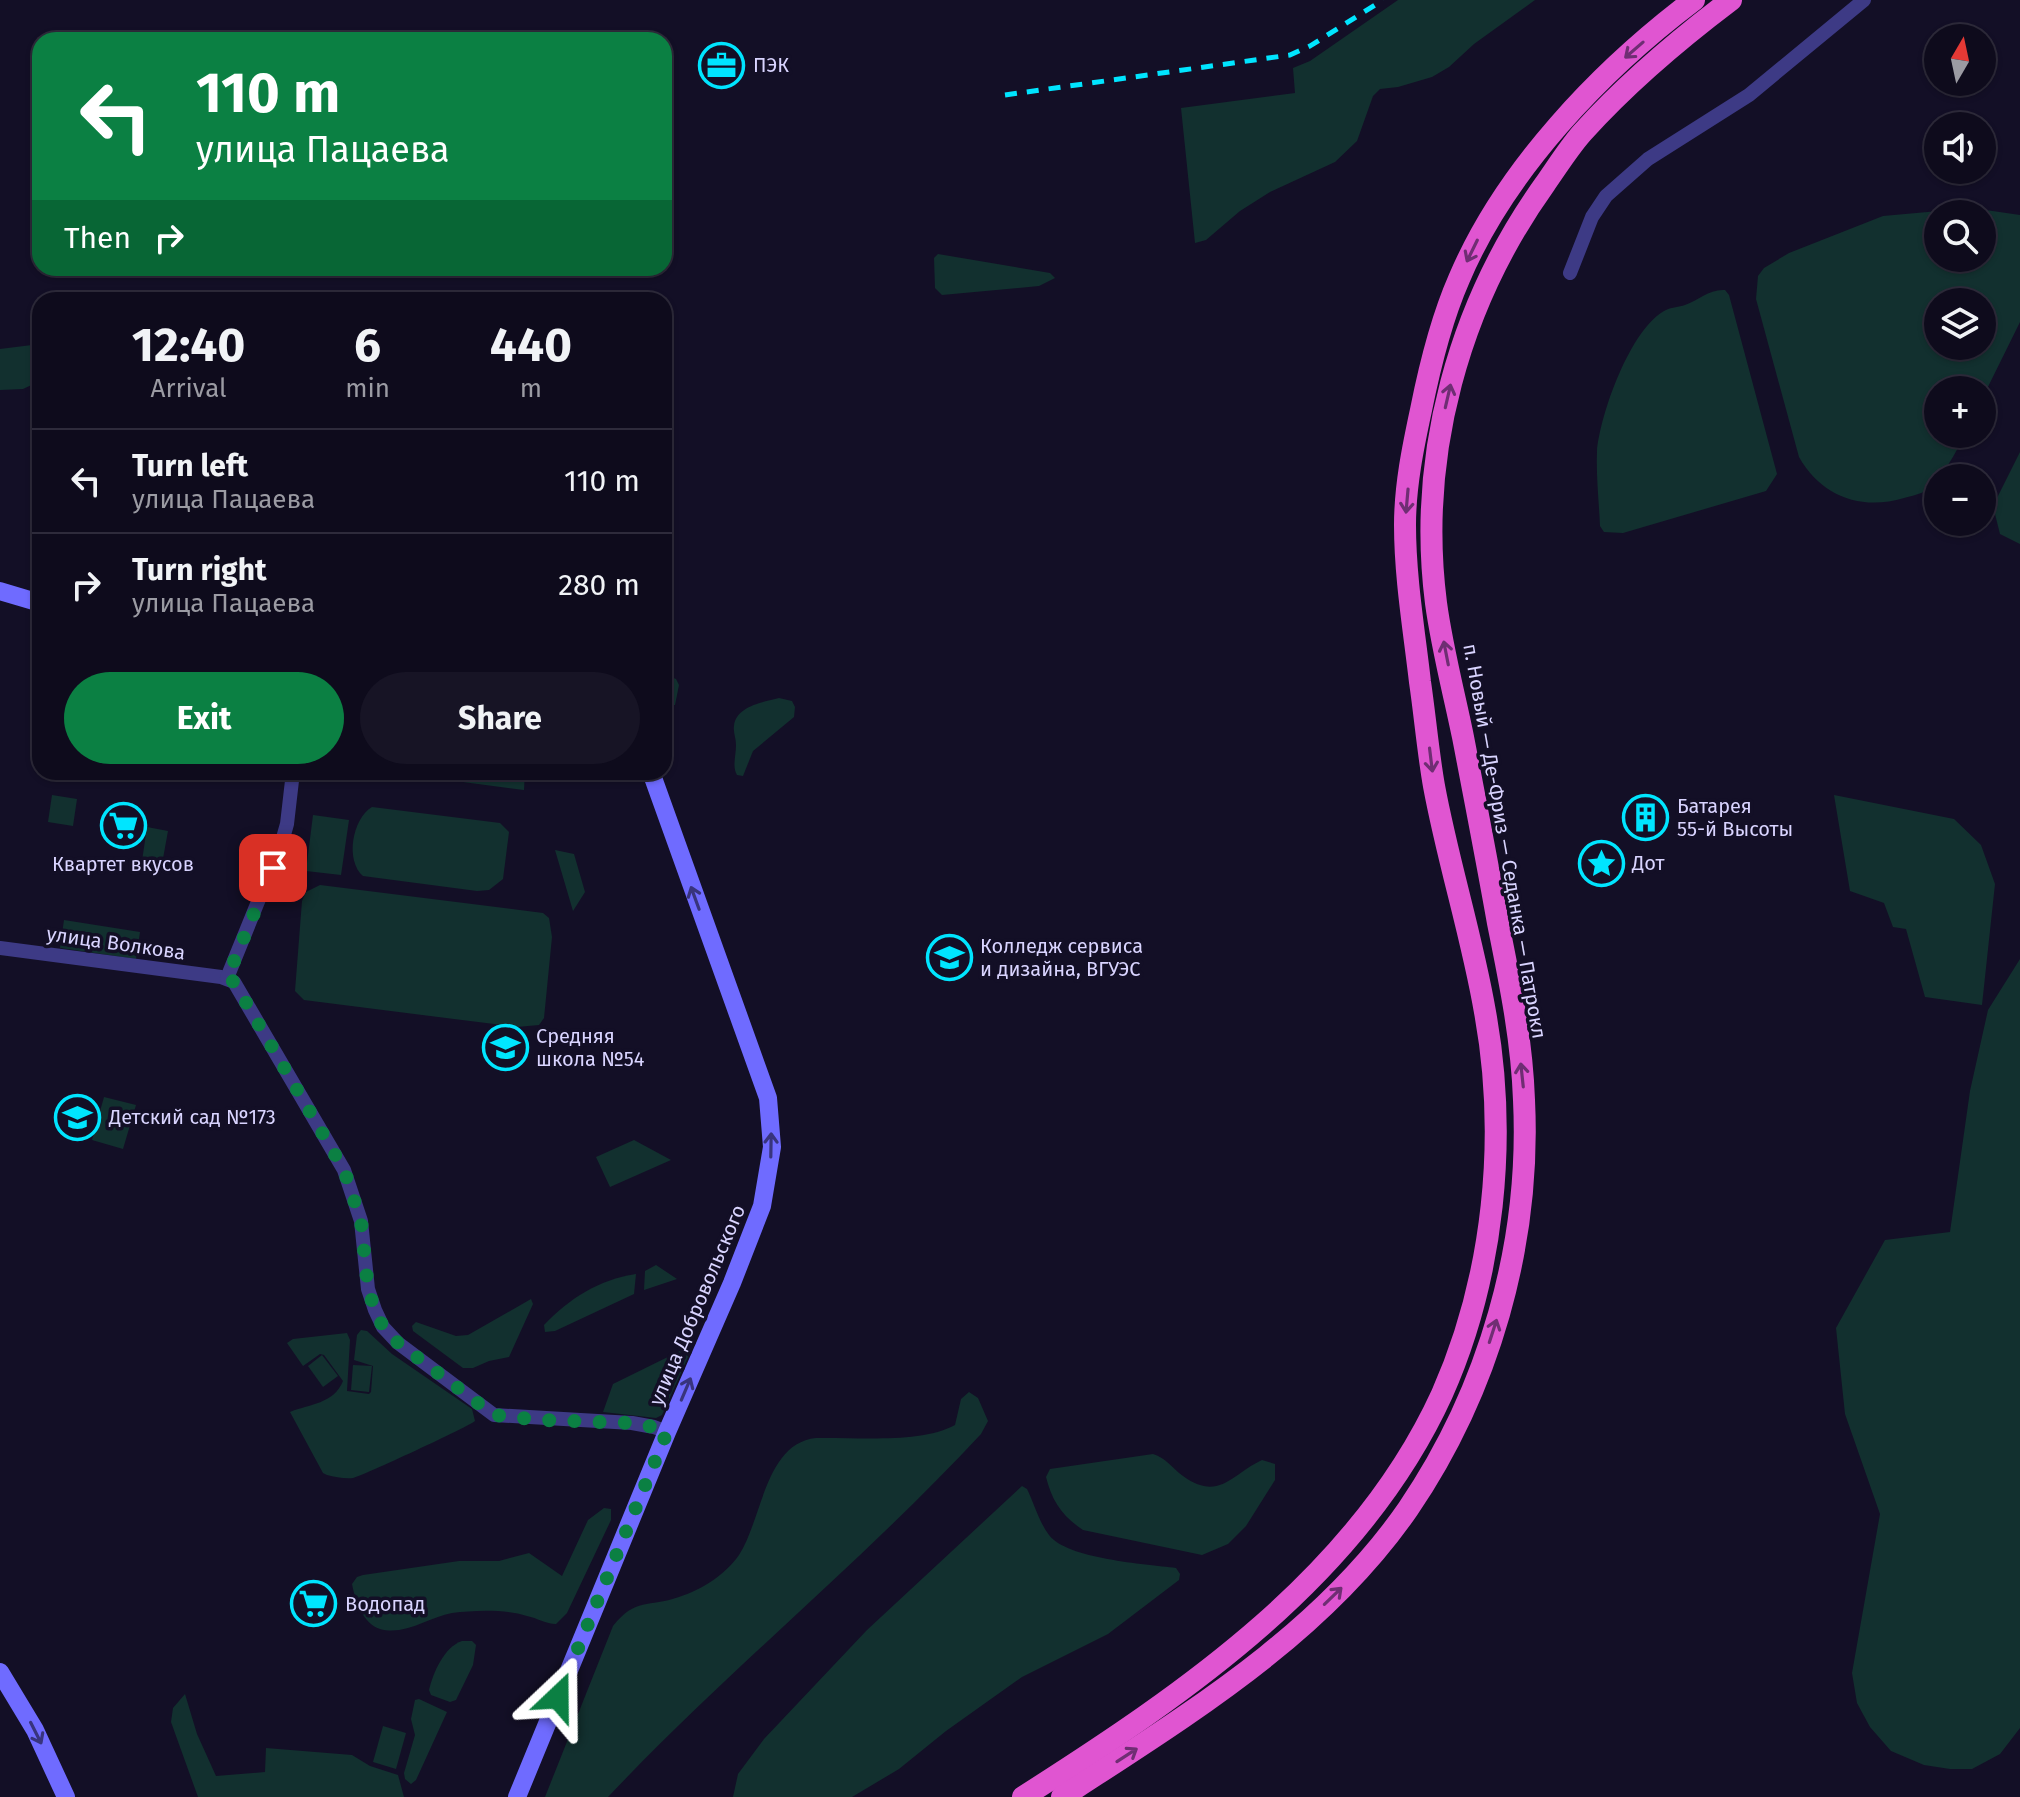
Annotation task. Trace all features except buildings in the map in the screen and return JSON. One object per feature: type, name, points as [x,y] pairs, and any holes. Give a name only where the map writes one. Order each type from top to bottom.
[{"type":"highway","points":[[1023,1797],[1132,1725],[1245,1640],[1319,1572],[1387,1491],[1426,1425],[1453,1368],[1480,1281],[1494,1192],[1495,1101],[1486,1015],[1434,785],[1416,649],[1405,523],[1411,458],[1442,325],[1459,277],[1486,223],[1560,123],[1592,86],[1694,0]]},
{"type":"highway","name":"п. Новый — Де-Фриз — Седанка — Патрокл","points":[[1062,1797],[1147,1742],[1264,1659],[1337,1593],[1363,1566],[1408,1508],[1449,1439],[1478,1376],[1507,1288],[1522,1195],[1525,1102],[1515,1012],[1436,602],[1432,526],[1436,460],[1447,396],[1482,291],[1507,241],[1570,150],[1643,71],[1731,0]]},
{"type":"main road","points":[[0,591],[32,601]]},
{"type":"main road","name":"улица Добровольского","points":[[517,1797],[667,1432],[732,1283],[762,1206],[772,1147],[768,1098],[654,780]]},
{"type":"main road","points":[[0,1672],[35,1730],[66,1797]]},
{"type":"street","points":[[1570,273],[1592,217],[1606,196],[1648,159],[1749,95],[1864,0]]},
{"type":"street","points":[[292,780],[281,845],[227,978],[234,982],[344,1170],[361,1221],[368,1289],[383,1327],[398,1343],[494,1415],[632,1423],[667,1432]]},
{"type":"street","name":"улица Волкова","points":[[0,948],[227,978]]},
{"type":"green space","points":[[1398,0],[1535,0],[1432,77],[1380,89],[1373,96],[1357,141],[1335,162],[1270,192],[1240,211],[1206,240],[1195,243],[1181,108],[1295,93],[1293,68],[1310,61]]},
{"type":"green space","points":[[1924,212],[1924,272],[1996,272],[1996,212],[2020,215],[2020,322],[1993,376],[1924,376],[1924,448],[1958,448],[1948,464],[1924,464],[1922,493],[1873,503],[1844,497],[1819,482],[1799,457],[1756,299],[1758,276],[1764,268],[1789,253],[1883,216]]},
{"type":"green space","points":[[938,254],[1050,273],[1055,278],[1039,286],[942,295],[935,288],[934,258]]},
{"type":"green space","points":[[1725,290],[1729,295],[1777,474],[1766,491],[1623,533],[1604,532],[1600,526],[1597,480],[1599,436],[1611,395],[1630,352],[1653,319],[1666,310],[1714,291]]},
{"type":"green space","points":[[32,345],[32,385],[23,389],[0,390],[0,349]]},
{"type":"green space","points":[[2020,452],[2020,544],[2000,534],[1996,500]]},
{"type":"green space","points":[[672,677],[679,685],[675,705],[672,705]]},
{"type":"green space","points":[[779,698],[792,701],[794,717],[753,751],[743,776],[737,775],[734,764],[736,719],[751,706]]},
{"type":"green space","points":[[448,780],[525,780],[524,790]]},
{"type":"green space","points":[[52,795],[77,799],[73,826],[48,822]]},
{"type":"green space","points":[[1834,795],[1954,819],[1981,845],[1995,884],[1982,1005],[1925,997],[1906,929],[1893,927],[1884,903],[1850,891]]},
{"type":"green space","points":[[372,807],[500,823],[509,832],[503,879],[489,890],[477,891],[363,876],[354,861],[353,840],[360,821]]},
{"type":"green space","points":[[313,815],[349,820],[341,875],[306,871]]},
{"type":"green space","points":[[147,827],[168,831],[162,864],[142,861]]},
{"type":"green space","points":[[555,850],[574,854],[585,892],[573,911]]},
{"type":"green space","points":[[320,885],[543,913],[549,918],[552,937],[544,1018],[539,1025],[517,1027],[304,1000],[295,991],[302,901],[306,892]]},
{"type":"green space","points":[[64,920],[140,932],[136,959],[60,948]]},
{"type":"green space","points":[[2020,959],[2020,1728],[2000,1754],[1972,1769],[1950,1769],[1924,1765],[1891,1751],[1870,1727],[1857,1703],[1852,1673],[1880,1514],[1845,1414],[1836,1328],[1885,1240],[1950,1232],[1970,1091],[1988,1010]]},
{"type":"green space","points":[[104,1097],[136,1105],[123,1149],[92,1140]]},
{"type":"green space","points":[[634,1140],[671,1160],[610,1187],[596,1157]]},
{"type":"green space","points":[[656,1265],[677,1279],[644,1290],[645,1271]]},
{"type":"green space","points":[[636,1274],[634,1294],[555,1331],[545,1332],[544,1325],[564,1306],[597,1286]]},
{"type":"green space","points":[[531,1299],[533,1304],[509,1357],[473,1368],[463,1368],[413,1331],[412,1326],[416,1322],[456,1336],[468,1335]]},
{"type":"green space","points":[[361,1330],[367,1331],[392,1354],[472,1409],[475,1421],[361,1475],[340,1478],[323,1473],[290,1412],[327,1399],[343,1381],[324,1355],[320,1354],[303,1366],[287,1343],[293,1339],[347,1333],[350,1340],[347,1391],[369,1394],[373,1366],[354,1360],[357,1335]]},
{"type":"green space","points":[[685,1351],[688,1357],[662,1415],[656,1418],[603,1412],[613,1384]]},
{"type":"green space","points":[[322,1355],[338,1376],[323,1387],[308,1366]]},
{"type":"green space","points":[[353,1365],[372,1366],[369,1392],[351,1390]]},
{"type":"green space","points":[[969,1392],[978,1398],[988,1421],[981,1434],[890,1527],[653,1750],[608,1797],[545,1797],[613,1626],[636,1607],[687,1594],[727,1569],[747,1540],[767,1485],[786,1453],[799,1443],[816,1438],[906,1437],[941,1431],[955,1425],[961,1399]]},
{"type":"green space","points":[[1153,1454],[1183,1476],[1206,1486],[1225,1483],[1262,1460],[1275,1464],[1275,1480],[1246,1526],[1228,1544],[1202,1555],[1083,1530],[1059,1507],[1046,1477],[1050,1469]]},
{"type":"green space","points":[[1022,1486],[1027,1489],[1045,1530],[1058,1543],[1089,1555],[1176,1568],[1180,1574],[1179,1580],[1108,1634],[1022,1677],[899,1769],[852,1797],[733,1797],[738,1774],[764,1739],[867,1630]]},
{"type":"green space","points":[[604,1508],[611,1509],[611,1520],[567,1613],[556,1624],[518,1614],[480,1611],[452,1613],[408,1628],[389,1630],[380,1629],[369,1622],[358,1604],[352,1584],[357,1577],[459,1561],[499,1561],[529,1553],[562,1576],[588,1520]]},
{"type":"green space","points":[[462,1641],[472,1641],[476,1645],[473,1665],[456,1700],[450,1702],[431,1695],[429,1690],[440,1661]]},
{"type":"green space","points":[[185,1694],[197,1734],[216,1776],[265,1772],[266,1748],[352,1755],[370,1766],[398,1775],[404,1797],[198,1797],[171,1722],[173,1708]]},
{"type":"green space","points":[[415,1700],[447,1712],[416,1780],[411,1784],[404,1773],[415,1735],[411,1719]]},
{"type":"green space","points":[[383,1726],[406,1733],[396,1769],[373,1762]]},
{"type":"railway","points":[[1005,95],[1290,55],[1310,46],[1383,0]]},
{"type":"place","name":"ПЭК","points":[[722,65]]},
{"type":"place","name":"Батарея 55-й Высоты","points":[[1646,817]]},
{"type":"place","name":"Квартет вкусов","points":[[123,825]]},
{"type":"place","name":"Дот","points":[[1601,863]]},
{"type":"place","name":"Колледж сервиса и дизайна, ВГУЭС","points":[[949,958]]},
{"type":"place","name":"Средняя школа №54","points":[[505,1048]]},
{"type":"place","name":"Детский сад №173","points":[[78,1117]]},
{"type":"place","name":"Водопад","points":[[314,1604]]},
{"type":"route","points":[[273,868],[227,978],[234,982],[344,1170],[361,1221],[368,1289],[383,1327],[398,1343],[494,1415],[632,1423],[667,1432],[558,1697]]}]
